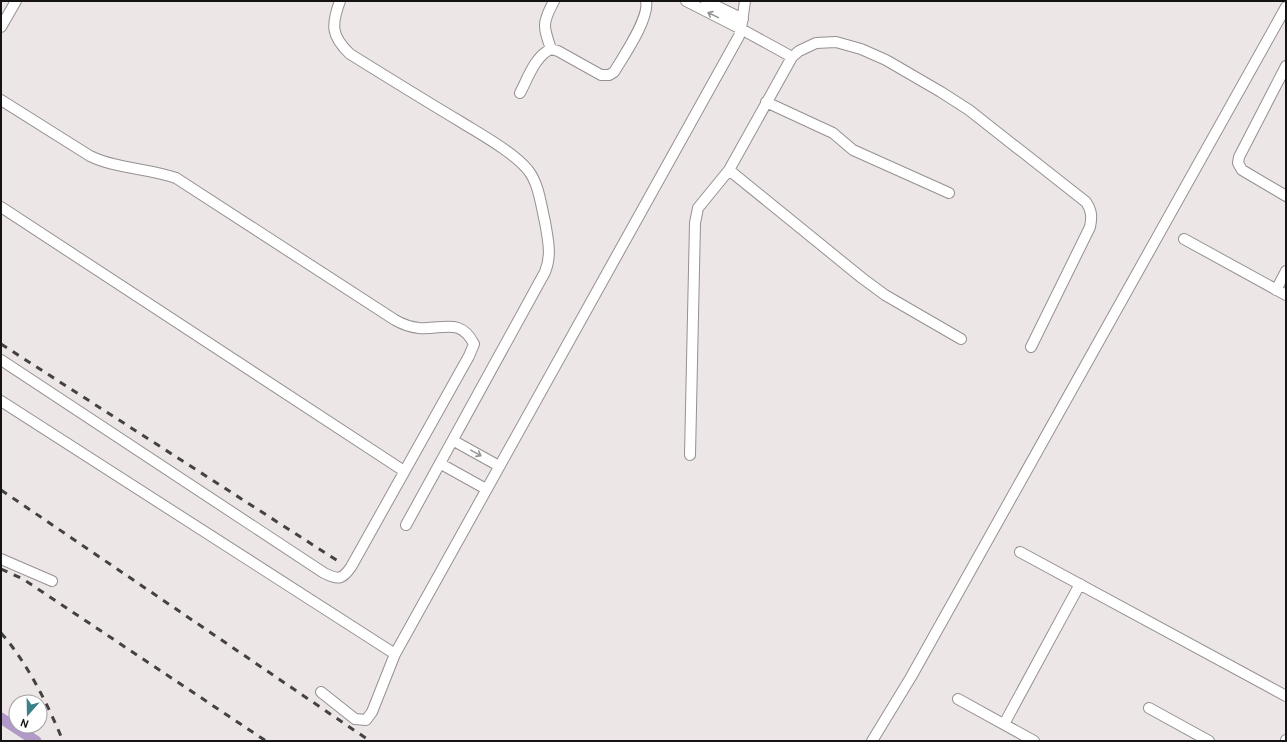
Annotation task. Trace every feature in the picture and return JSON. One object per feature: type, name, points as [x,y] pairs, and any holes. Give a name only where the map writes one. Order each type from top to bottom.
[{"type":"lane","points":[[1,27],[16,1]]},
{"type":"lane","points":[[340,1],[335,15],[334,25],[340,44],[357,58],[485,137],[520,161],[529,171],[535,183],[548,238],[550,254],[545,272],[454,441],[406,525]]},
{"type":"lane","points":[[551,49],[544,28],[545,20],[554,1]]},
{"type":"lane","points":[[520,93],[539,57],[544,52],[551,49],[558,51],[602,75],[609,75],[614,72],[641,25],[647,6],[646,1]]},
{"type":"lane","points":[[686,1],[742,24]]},
{"type":"lane","points":[[706,1],[792,57]]},
{"type":"lane","points":[[321,692],[355,719],[366,720],[372,712],[395,654],[735,43],[742,24],[745,1]]},
{"type":"lane","points":[[872,741],[915,670],[1286,7]]},
{"type":"lane","points":[[690,455],[695,223],[698,208],[729,170],[792,57],[803,49],[816,43],[836,42],[861,48],[886,60],[941,92],[969,110],[1086,202],[1092,216],[1090,227],[1031,347]]},
{"type":"lane","points":[[1286,66],[1239,157],[1238,163],[1242,170],[1286,196]]},
{"type":"lane","points":[[1,100],[102,162],[154,171],[176,178],[406,326],[419,328],[458,327],[469,335],[474,344],[469,356],[351,567],[346,575],[340,578],[333,578],[324,573],[1,360]]},
{"type":"lane","points":[[766,102],[833,133],[853,150],[949,193]]},
{"type":"lane","points":[[729,170],[862,278],[886,295],[961,339]]},
{"type":"lane","points":[[1,207],[404,470]]},
{"type":"lane","points":[[1184,239],[1286,295]]},
{"type":"lane","points":[[1276,290],[1286,271]]},
{"type":"lane","points":[[1,401],[395,654]]},
{"type":"lane","points":[[454,441],[499,466]]},
{"type":"lane","points":[[441,464],[486,488]]},
{"type":"lane","points":[[1020,552],[1286,696]]},
{"type":"lane","points":[[1,559],[52,581]]},
{"type":"lane","points":[[1004,724],[1080,584]]},
{"type":"lane","points":[[958,699],[1034,741]]},
{"type":"lane","points":[[1149,708],[1209,741]]},
{"type":"waterway","points":[[1,718],[36,741]]},
{"type":"railway","points":[[1,344],[341,563]]},
{"type":"railway","points":[[1,490],[370,741]]},
{"type":"railway","points":[[1,569],[23,579],[266,741]]},
{"type":"railway","points":[[1,633],[11,644],[28,670],[51,713],[63,741]]}]
